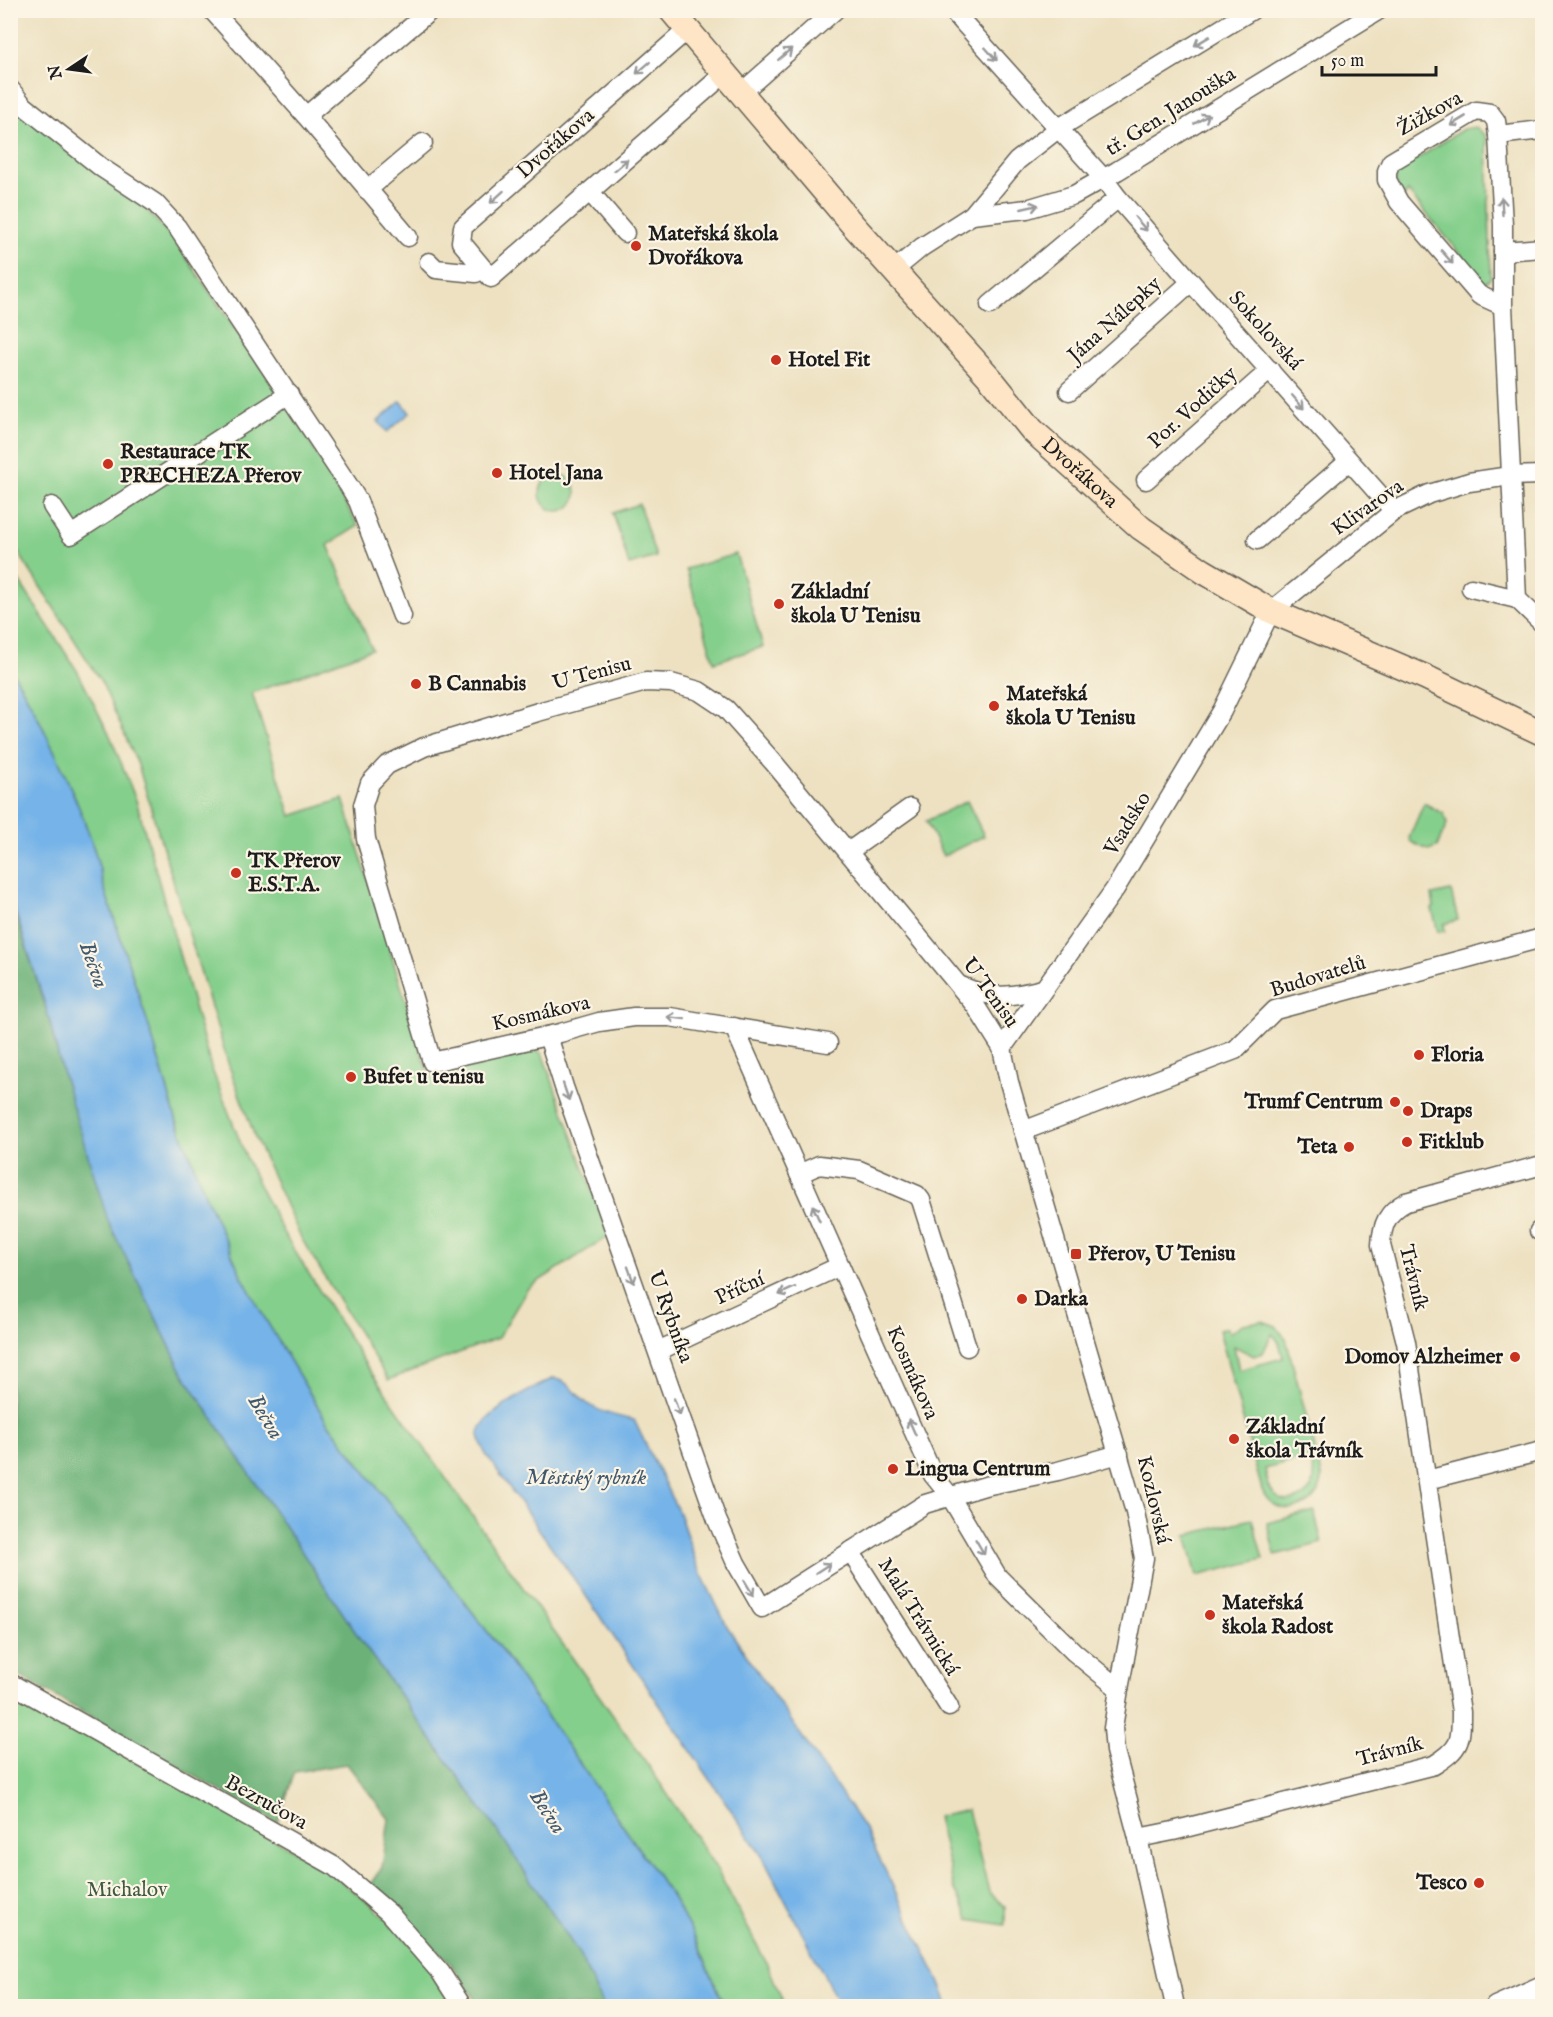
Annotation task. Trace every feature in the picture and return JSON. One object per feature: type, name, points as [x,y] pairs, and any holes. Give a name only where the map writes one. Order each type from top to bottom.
[{"type":"main road","name":"Dvořákova","points":[[671,10],[853,225],[992,379],[1032,430],[1141,528],[1203,571],[1271,611],[1425,677],[1542,732]]},
{"type":"street","points":[[212,10],[306,116],[408,237]]},
{"type":"street","points":[[306,116],[431,10]]},
{"type":"street","points":[[741,93],[835,10]]},
{"type":"street","name":"Sokolovská","points":[[952,10],[1104,179],[1191,282],[1394,511]]},
{"type":"street","name":"tř. Gen. Janouška","points":[[894,270],[922,247],[972,215],[1017,161],[1059,128],[1252,10]]},
{"type":"street","name":"tř. Gen. Janouška","points":[[972,215],[1026,209],[1074,195],[1104,179],[1379,10]]},
{"type":"street","name":"Dvořákova","points":[[482,268],[461,242],[463,227],[687,30]]},
{"type":"street","points":[[429,262],[436,269],[476,273],[482,268],[491,278],[724,74]]},
{"type":"street","points":[[10,89],[23,105],[102,168],[155,203],[170,219],[353,492],[402,616]]},
{"type":"street","name":"Žižkova","points":[[1503,306],[1479,295],[1399,202],[1387,180],[1391,162],[1476,111],[1490,113],[1496,121],[1498,135],[1503,306],[1517,599]]},
{"type":"street","points":[[1498,135],[1542,130]]},
{"type":"street","points":[[367,189],[423,143]]},
{"type":"street","points":[[590,192],[625,233]]},
{"type":"street","points":[[990,305],[1118,198]]},
{"type":"street","points":[[1503,250],[1542,248]]},
{"type":"street","name":"Jána Nálepky","points":[[1070,391],[1191,282]]},
{"type":"street","name":"Por. Vodičky","points":[[1146,480],[1270,370]]},
{"type":"street","points":[[51,506],[71,535],[289,394]]},
{"type":"street","points":[[1257,540],[1349,461]]},
{"type":"street","name":"Klivarova","points":[[1271,611],[1394,511],[1428,494],[1469,482],[1510,476],[1542,475]]},
{"type":"street","points":[[1472,588],[1517,599],[1542,623]]},
{"type":"street","name":"Vsadsko","points":[[1002,1048],[1115,889],[1222,711],[1271,611]]},
{"type":"street","name":"U Tenisu","points":[[432,1062],[366,839],[363,805],[370,783],[387,765],[424,747],[645,682],[672,683],[699,691],[726,709],[975,1005],[1002,1048]]},
{"type":"street","points":[[848,852],[910,808]]},
{"type":"street","name":"Budovatelů","points":[[1023,1131],[1235,1050],[1275,1010],[1542,938]]},
{"type":"street","points":[[959,986],[991,996],[1018,995],[1043,989]]},
{"type":"street","name":"Kosmákova","points":[[432,1062],[599,1022],[634,1017],[670,1017],[828,1043]]},
{"type":"street","name":"Kosmákova","points":[[734,1028],[933,1475],[950,1496],[998,1577],[1074,1652],[1119,1689]]},
{"type":"street","name":"U Rybníka","points":[[548,1036],[564,1087],[722,1531],[744,1579],[762,1608]]},
{"type":"street","name":"Kozlovská","points":[[1002,1048],[1023,1131],[1119,1454],[1135,1512],[1144,1558],[1113,1728],[1115,1751],[1138,1838],[1175,2007]]},
{"type":"street","points":[[799,1174],[827,1165],[859,1170],[917,1195],[921,1200],[967,1347]]},
{"type":"street","name":"Trávník","points":[[1138,1838],[1434,1765],[1452,1754],[1461,1735],[1461,1712],[1406,1342],[1381,1245],[1382,1228],[1387,1217],[1395,1208],[1406,1202],[1542,1167]]},
{"type":"street","name":"Příční","points":[[658,1351],[840,1266]]},
{"type":"street","points":[[1427,1480],[1542,1451]]},
{"type":"street","name":"Malá Trávnická","points":[[762,1608],[925,1504],[985,1486],[1058,1471],[1119,1454]]},
{"type":"street","name":"Malá Trávnická","points":[[850,1551],[949,1707]]},
{"type":"street","name":"Bezručova","points":[[10,1683],[334,1866],[389,1913],[441,1973],[462,2007]]},
{"type":"street","points":[[1495,2007],[1542,1985]]},
{"type":"street","points":[[1526,2007],[1542,2002]]},
{"type":"green space","points":[[11,104],[144,207],[174,240],[293,413],[358,526],[328,545],[372,649],[252,693],[291,816],[343,799],[429,1076],[530,1049],[542,1053],[609,1236],[528,1288],[498,1338],[388,1380],[301,1238],[255,1137],[229,1066],[138,765],[102,683],[11,541]]},
{"type":"green space","points":[[1476,127],[1485,135],[1487,141],[1491,277],[1476,292],[1459,271],[1468,263],[1408,192],[1399,202],[1395,173],[1463,129]]},
{"type":"green space","points":[[558,475],[571,480],[576,493],[571,506],[558,511],[545,506],[540,493],[545,480]]},
{"type":"green space","points":[[639,504],[656,557],[629,565],[613,513]]},
{"type":"green space","points":[[736,554],[763,647],[714,662],[686,569]]},
{"type":"green space","points":[[10,567],[78,672],[111,738],[136,800],[211,1067],[250,1167],[284,1234],[366,1365],[650,1768],[716,1868],[767,1964],[785,2006],[725,2006],[694,1936],[672,1897],[499,1647],[325,1419],[241,1275],[206,1197],[176,1119],[83,818],[40,722],[11,670]]},
{"type":"green space","points":[[967,801],[984,836],[943,856],[926,821]]},
{"type":"green space","points":[[1424,803],[1444,814],[1447,824],[1437,847],[1428,850],[1411,842],[1409,838]]},
{"type":"green space","points":[[1451,891],[1458,920],[1444,924],[1445,931],[1438,932],[1432,909],[1434,907],[1432,895]]},
{"type":"green space","points":[[10,898],[47,1011],[62,1071],[147,1300],[184,1375],[364,1645],[501,1836],[578,1952],[603,2006],[480,2006],[451,1964],[369,1886],[382,1867],[389,1819],[347,1764],[295,1772],[277,1823],[11,1671]]},
{"type":"green space","points":[[1262,1321],[1276,1326],[1286,1339],[1322,1475],[1320,1487],[1315,1496],[1298,1508],[1287,1509],[1277,1506],[1262,1490],[1219,1330],[1227,1328],[1229,1333],[1243,1324]],"holes":[[[1272,1334],[1279,1342],[1283,1358],[1239,1370],[1234,1346],[1254,1356],[1263,1353]],[[1309,1457],[1314,1481],[1308,1491],[1293,1500],[1276,1496],[1267,1480],[1265,1469]]]},
{"type":"green space","points":[[1314,1511],[1322,1543],[1275,1555],[1267,1523]]},
{"type":"green space","points":[[1252,1519],[1263,1559],[1197,1576],[1186,1535]]},
{"type":"green space","name":"Michalov","points":[[10,1691],[316,1863],[371,1904],[422,1955],[457,2006],[11,2006]]},
{"type":"green space","points":[[968,1810],[989,1892],[1005,1907],[1005,1925],[969,1919],[954,1888],[937,1817]]},
{"type":"water","points":[[401,401],[410,413],[387,432],[378,421]]},
{"type":"water","name":"Bečva","points":[[11,670],[40,722],[83,818],[176,1119],[206,1197],[241,1275],[325,1419],[499,1647],[672,1897],[694,1936],[725,2006],[603,2006],[578,1952],[501,1836],[364,1645],[184,1375],[108,1221],[62,1071],[47,1011],[11,898]]},
{"type":"water","name":"Městský rybník","points":[[554,1378],[569,1386],[593,1407],[634,1420],[679,1513],[697,1565],[728,1628],[865,1829],[939,1981],[947,2001],[946,2006],[840,2006],[762,1856],[586,1596],[485,1453],[479,1434],[489,1418],[510,1402]]},
{"type":"place","name":"Mateřská škola Dvořákova","points":[[636,246]]},
{"type":"place","name":"Hotel Fit","points":[[776,360]]},
{"type":"place","name":"Restaurace TK PRECHEZA Přerov","points":[[108,464]]},
{"type":"place","name":"Hotel Jana","points":[[497,473]]},
{"type":"place","name":"Základní škola U Tenisu","points":[[779,604]]},
{"type":"place","name":"B Cannabis","points":[[416,684]]},
{"type":"place","name":"Mateřská škola U Tenisu","points":[[994,706]]},
{"type":"place","name":"TK Přerov E.S.T.A.","points":[[236,873]]},
{"type":"place","name":"Floria","points":[[1419,1055]]},
{"type":"place","name":"Bufet u tenisu","points":[[351,1077]]},
{"type":"place","name":"Trumf Centrum","points":[[1395,1102]]},
{"type":"place","name":"Draps","points":[[1408,1111]]},
{"type":"place","name":"Fitklub","points":[[1407,1142]]},
{"type":"place","name":"Teta","points":[[1349,1147]]},
{"type":"place","name":"Přerov, U Tenisu","points":[[1076,1254]]},
{"type":"place","name":"Darka","points":[[1022,1299]]},
{"type":"place","name":"Domov Alzheimer","points":[[1515,1357]]},
{"type":"place","name":"Základní škola Trávník","points":[[1234,1439]]},
{"type":"place","name":"Lingua Centrum","points":[[893,1469]]},
{"type":"place","name":"Mateřská škola Radost","points":[[1210,1615]]},
{"type":"place","name":"Tesco","points":[[1479,1883]]}]
